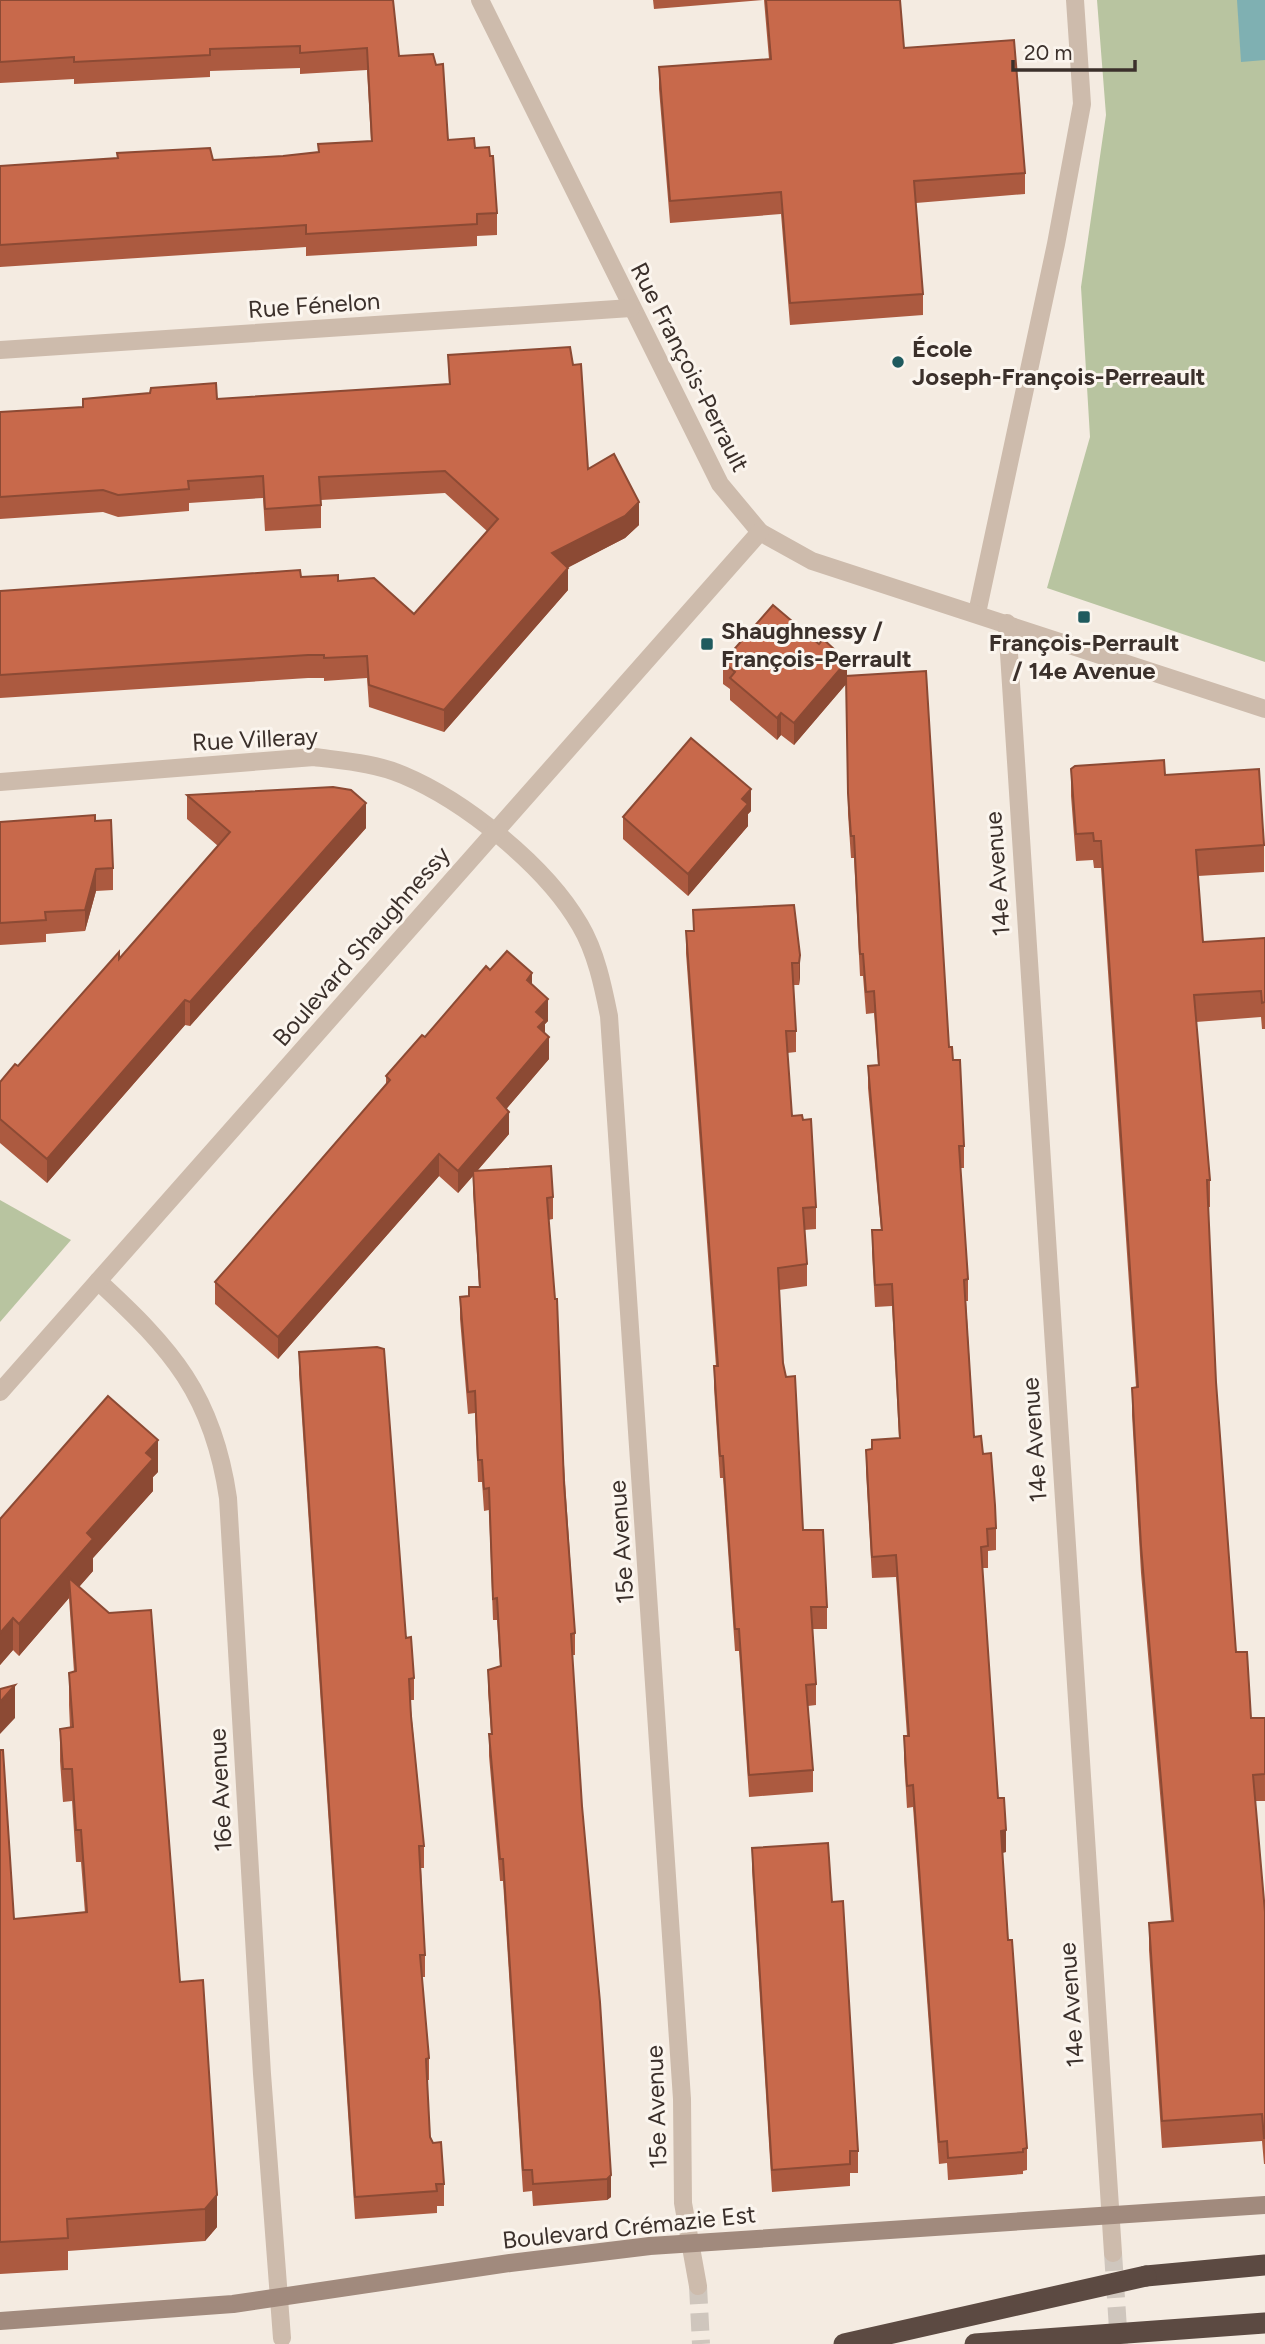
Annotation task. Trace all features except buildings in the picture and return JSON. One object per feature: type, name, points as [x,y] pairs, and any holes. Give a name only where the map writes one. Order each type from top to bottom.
[{"type":"highway","points":[[844,2344],[1146,2276],[1265,2265]]},
{"type":"highway","points":[[975,2344],[1265,2322]]},
{"type":"main road","name":"Boulevard Crémazie Est","points":[[0,2321],[279,2298],[510,2263],[690,2243],[1265,2205]]},
{"type":"street","name":"Rue François-Perrault","points":[[480,0],[720,484],[760,532],[812,561],[1265,709]]},
{"type":"street","points":[[976,613],[1056,244],[1082,104],[1075,0]]},
{"type":"street","name":"Rue Fénelon","points":[[0,350],[631,308]]},
{"type":"street","name":"Boulevard Shaughnessy","points":[[0,1392],[760,532]]},
{"type":"street","name":"14e Avenue","points":[[1007,623],[1113,2253]]},
{"type":"street","name":"Rue Villeray","points":[[0,782],[314,757],[361,763],[400,774],[439,792],[494,834]]},
{"type":"street","name":"15e Avenue","points":[[494,834],[540,873],[581,926],[603,985],[609,1016],[682,2099],[683,2203],[698,2286]]},
{"type":"street","name":"16e Avenue","points":[[98,1281],[146,1326],[180,1367],[209,1416],[222,1458],[228,1498],[261,2060],[282,2338]]},
{"type":"green space","points":[[1097,0],[1265,0],[1265,662],[1047,588],[1090,437],[1081,287],[1106,115]]},
{"type":"green space","points":[[0,1200],[71,1240],[0,1322]]},
{"type":"water","points":[[1237,0],[1265,0],[1265,60],[1241,62]]},
{"type":"tunnel","points":[[1113,2253],[1119,2344]]},
{"type":"tunnel","points":[[698,2286],[701,2344]]},
{"type":"place","name":"École Joseph-François-Perreault","points":[[898,362]]},
{"type":"place","name":"François-Perrault / 14e Avenue","points":[[1084,617]]},
{"type":"place","name":"Shaughnessy / François-Perrault","points":[[707,644]]}]
